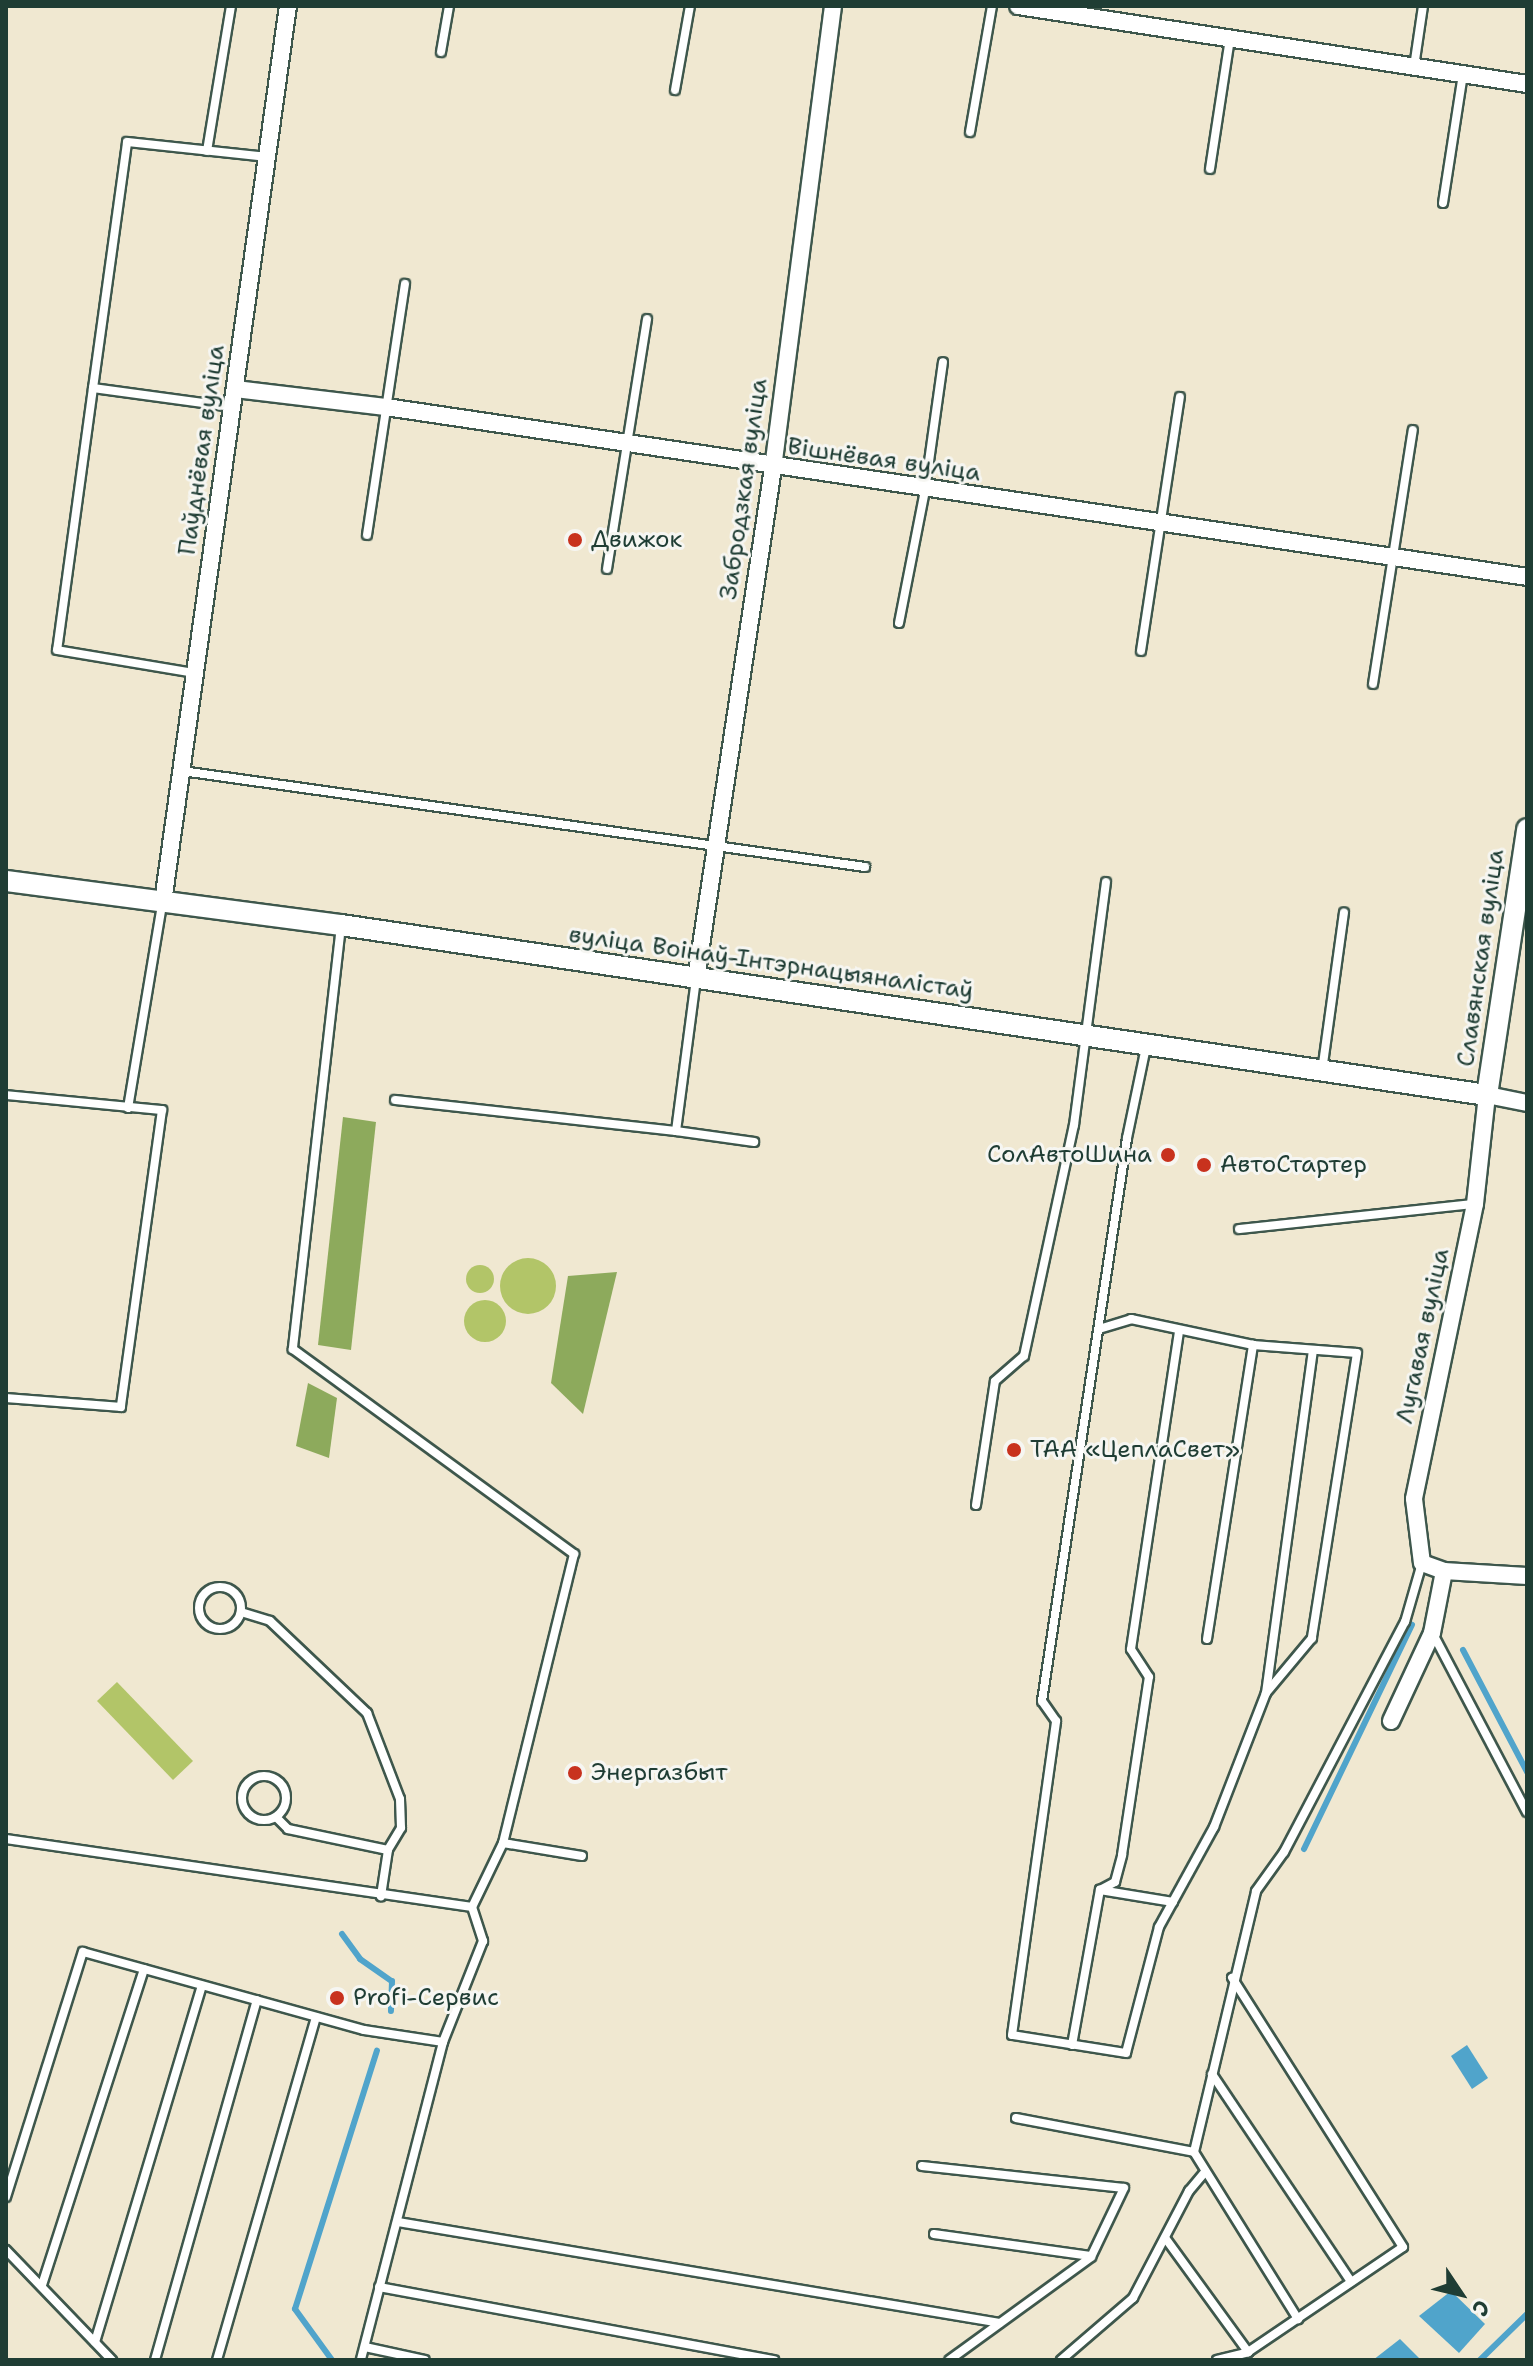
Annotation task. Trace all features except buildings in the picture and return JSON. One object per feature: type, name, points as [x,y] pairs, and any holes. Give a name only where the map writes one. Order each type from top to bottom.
[{"type":"street","name":"Паўднёвая вуліца","points":[[163,902],[288,6]]},
{"type":"street","name":"Забродзкая вуліца","points":[[696,979],[773,468],[833,6]]},
{"type":"street","points":[[1018,6],[1122,14],[1230,39],[1527,84]]},
{"type":"street","name":"Вішнёвая вуліца","points":[[235,389],[386,407],[773,468],[1527,577]]},
{"type":"street","name":"Славянская вуліца","points":[[1487,1095],[1527,829]]},
{"type":"street","name":"вуліца Воінаў-Інтэрнацыяналістаў","points":[[6,881],[341,925],[1527,1103]]},
{"type":"street","name":"Лугавая вуліца","points":[[1422,1563],[1414,1499],[1475,1204],[1487,1095]]},
{"type":"street","points":[[1422,1563],[1444,1571],[1527,1576]]},
{"type":"street","points":[[1391,1721],[1432,1633],[1444,1571]]},
{"type":"lane","points":[[207,151],[231,6]]},
{"type":"lane","points":[[441,52],[449,6]]},
{"type":"lane","points":[[675,90],[690,6]]},
{"type":"lane","points":[[970,132],[992,6]]},
{"type":"lane","points":[[1414,67],[1423,6]]},
{"type":"lane","points":[[1210,169],[1230,39]]},
{"type":"lane","points":[[1443,203],[1463,74]]},
{"type":"lane","points":[[194,673],[57,650],[127,142],[268,157]]},
{"type":"lane","points":[[367,535],[405,284]]},
{"type":"lane","points":[[607,569],[647,319]]},
{"type":"lane","points":[[899,623],[925,490],[943,362]]},
{"type":"lane","points":[[93,388],[232,407]]},
{"type":"lane","points":[[1141,651],[1180,397]]},
{"type":"lane","points":[[1373,684],[1396,558],[1413,430]]},
{"type":"lane","points":[[182,771],[865,867]]},
{"type":"lane","points":[[976,1505],[995,1381],[1024,1356],[1074,1125],[1106,882]]},
{"type":"lane","points":[[128,1108],[163,902]]},
{"type":"lane","points":[[1322,1072],[1344,913]]},
{"type":"lane","points":[[341,925],[293,1349],[574,1554],[503,1843],[472,1907],[483,1941],[443,2042],[361,2360]]},
{"type":"lane","points":[[676,1131],[696,979]]},
{"type":"lane","points":[[1146,1046],[1042,1701],[1056,1721],[1012,2035],[1126,2053],[1159,1927],[1214,1827],[1266,1693],[1313,1352]]},
{"type":"lane","points":[[6,1095],[162,1110],[121,1407],[6,1398]]},
{"type":"lane","points":[[395,1100],[754,1142]]},
{"type":"lane","points":[[1239,1229],[1475,1204]]},
{"type":"lane","points":[[1099,1329],[1131,1319],[1179,1332],[1253,1345],[1357,1353],[1312,1638],[1266,1693]]},
{"type":"lane","points":[[1100,1890],[1115,1882],[1122,1855],[1149,1677],[1131,1649],[1179,1332]]},
{"type":"lane","points":[[1207,1639],[1253,1345]]},
{"type":"lane","points":[[1298,2319],[1204,2173],[1194,2152],[1232,1978],[1256,1891],[1284,1852],[1405,1622],[1422,1563]]},
{"type":"lane","points":[[220,1587],[236,1594],[241,1612],[229,1626],[220,1629],[204,1621],[200,1603],[204,1595],[220,1587]]},
{"type":"lane","points":[[241,1612],[270,1621],[367,1713],[400,1799],[401,1828],[388,1850],[381,1896]]},
{"type":"lane","points":[[1432,1633],[1527,1812]]},
{"type":"lane","points":[[258,1776],[274,1777],[285,1789],[286,1804],[276,1817],[261,1821],[247,1814],[241,1800],[245,1784],[258,1776]]},
{"type":"lane","points":[[276,1817],[288,1829],[388,1850]]},
{"type":"lane","points":[[6,1839],[472,1907]]},
{"type":"lane","points":[[503,1843],[582,1856]]},
{"type":"lane","points":[[1072,2045],[1100,1890]]},
{"type":"lane","points":[[1100,1890],[1173,1902]]},
{"type":"lane","points":[[6,2197],[83,1952],[316,2017],[443,2042]]},
{"type":"lane","points":[[42,2285],[144,1969]]},
{"type":"lane","points":[[1217,2360],[1248,2352],[1403,2247],[1232,1978]]},
{"type":"lane","points":[[95,2342],[202,1986]]},
{"type":"lane","points":[[155,2360],[257,2000]]},
{"type":"lane","points":[[217,2360],[316,2017]]},
{"type":"lane","points":[[1212,2074],[1351,2282]]},
{"type":"lane","points":[[1016,2118],[1194,2152]]},
{"type":"lane","points":[[922,2166],[1124,2188],[1091,2257],[949,2360]]},
{"type":"lane","points":[[1061,2360],[1133,2298],[1204,2173]]},
{"type":"lane","points":[[398,2222],[1000,2323]]},
{"type":"lane","points":[[934,2234],[1091,2257]]},
{"type":"lane","points":[[1166,2239],[1248,2352]]},
{"type":"lane","points":[[6,2250],[112,2360]]},
{"type":"lane","points":[[379,2287],[774,2360]]},
{"type":"lane","points":[[365,2347],[425,2360]]},
{"type":"green space","points":[[343,1117],[376,1122],[351,1350],[318,1345]]},
{"type":"green space","points":[[528,1258],[548,1266],[556,1286],[548,1306],[528,1314],[508,1306],[500,1286],[508,1266]]},
{"type":"green space","points":[[480,1265],[490,1269],[494,1279],[490,1289],[480,1293],[470,1289],[466,1279],[470,1269]]},
{"type":"green space","points":[[617,1272],[583,1414],[551,1383],[568,1276]]},
{"type":"green space","points":[[485,1300],[500,1306],[506,1321],[500,1336],[485,1342],[470,1336],[464,1321],[470,1306]]},
{"type":"green space","points":[[308,1383],[337,1398],[329,1458],[296,1446]]},
{"type":"green space","points":[[117,1682],[193,1761],[173,1780],[97,1701]]},
{"type":"water","points":[[1467,2045],[1488,2078],[1472,2089],[1451,2056]]},
{"type":"water","points":[[1451,2291],[1485,2324],[1459,2353],[1419,2316]]},
{"type":"water","points":[[1400,2339],[1421,2360],[1373,2360]]},
{"type":"waterway","points":[[1304,1849],[1412,1625]]},
{"type":"waterway","points":[[1463,1650],[1527,1772]]},
{"type":"waterway","points":[[342,1934],[360,1959],[392,1981],[391,2011]]},
{"type":"waterway","points":[[332,2360],[295,2309],[377,2051]]},
{"type":"waterway","points":[[1480,2360],[1527,2314]]},
{"type":"place","name":"Движок","points":[[575,540]]},
{"type":"place","name":"СолАвтоШина","points":[[1168,1155]]},
{"type":"place","name":"АвтоСтартер","points":[[1204,1165]]},
{"type":"place","name":"ТАА «ЦеплаСвет»","points":[[1014,1450]]},
{"type":"place","name":"Энергазбыт","points":[[575,1773]]},
{"type":"place","name":"Profi-Сервис","points":[[337,1998]]}]
